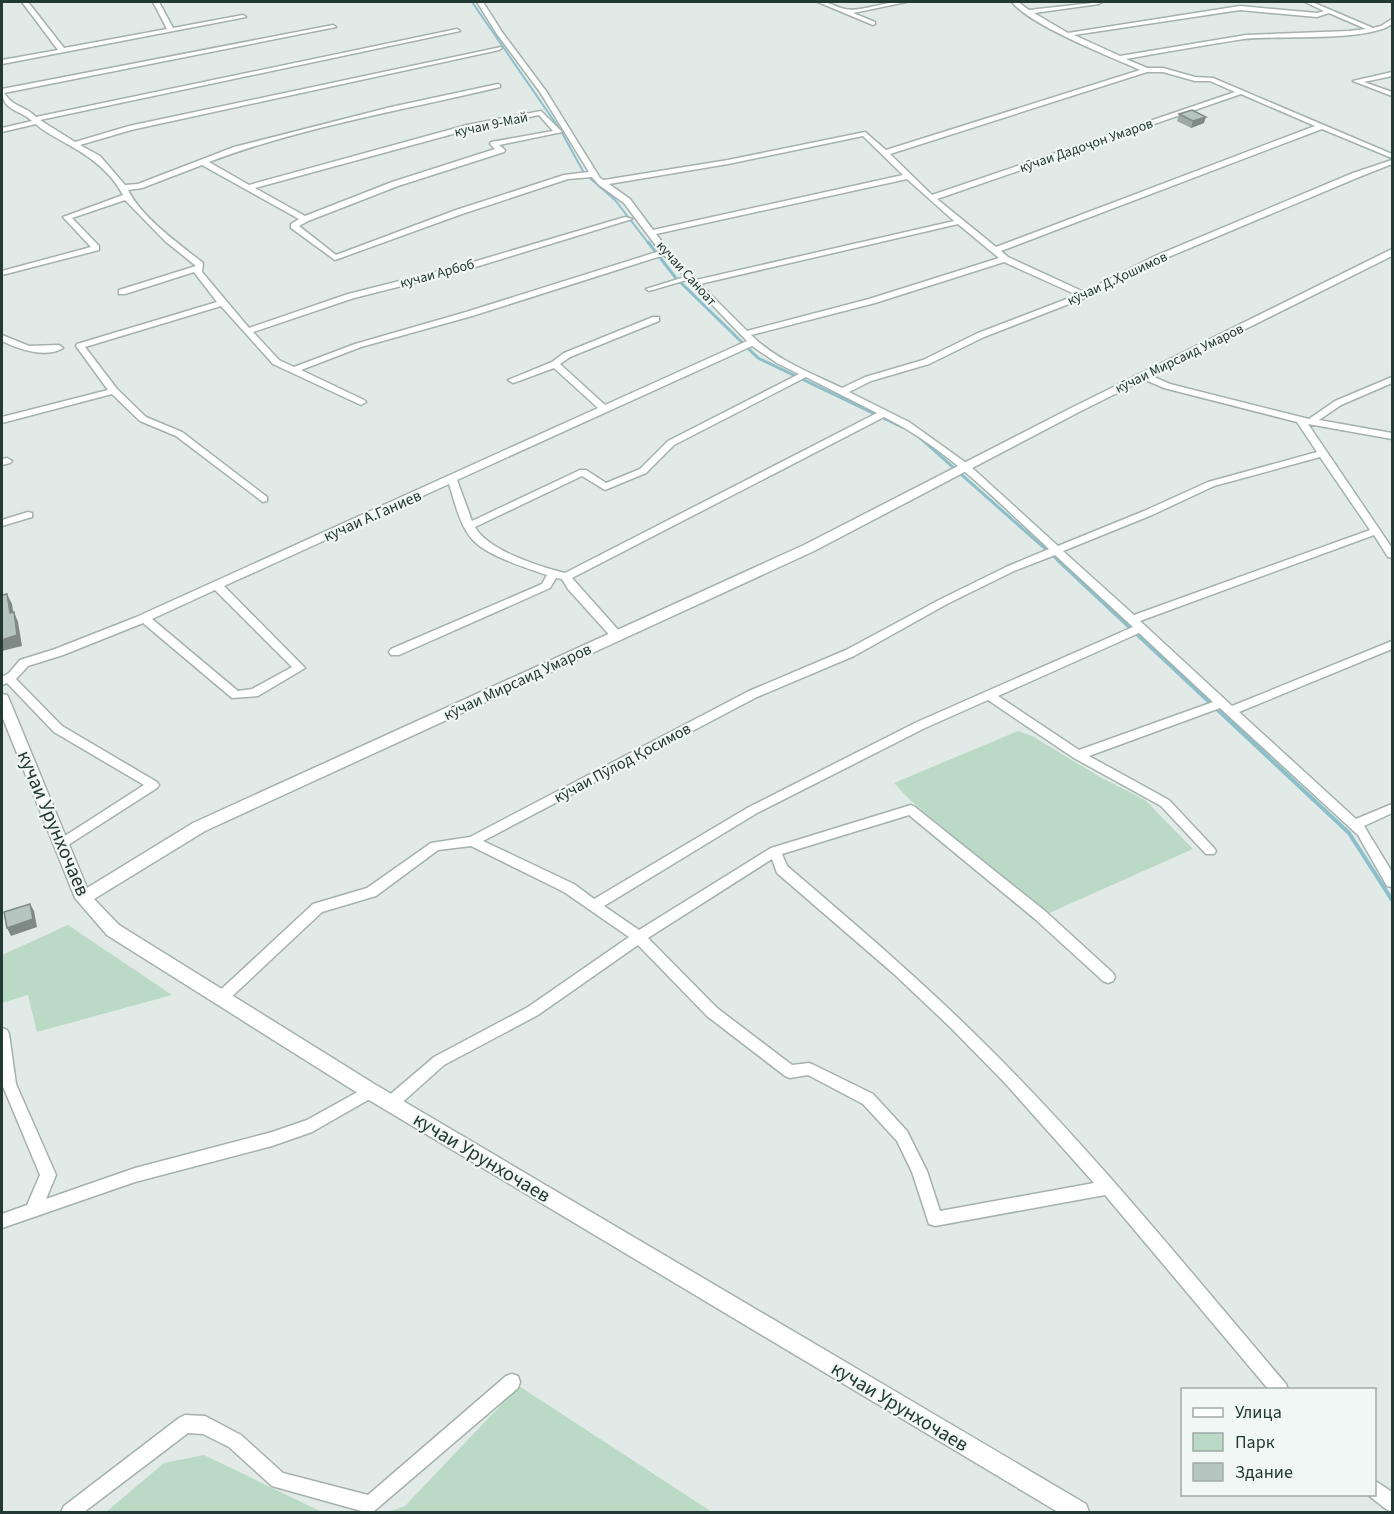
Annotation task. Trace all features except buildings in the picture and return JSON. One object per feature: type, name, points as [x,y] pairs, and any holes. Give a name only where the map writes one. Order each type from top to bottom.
[{"type":"street","points":[[25,2],[62,50]]},
{"type":"street","points":[[156,2],[171,30]]},
{"type":"street","name":"кучаи Саноат","points":[[480,2],[499,33],[543,91],[589,175],[627,201],[651,233],[660,254],[747,342],[780,361],[800,376],[841,392],[881,415],[906,424],[961,469],[1362,832],[1392,882]]},
{"type":"street","points":[[821,2],[873,23]]},
{"type":"street","points":[[846,12],[903,2]]},
{"type":"street","points":[[1015,2],[1069,35],[1146,69]]},
{"type":"street","points":[[1028,12],[1099,2]]},
{"type":"street","points":[[1308,2],[1374,29]]},
{"type":"street","points":[[1069,35],[1240,8],[1317,15],[1330,11]]},
{"type":"street","points":[[2,62],[243,17]]},
{"type":"street","points":[[1123,57],[1246,38],[1383,28],[1392,21]]},
{"type":"street","points":[[333,27],[2,92],[8,104],[28,113],[72,145],[97,158],[126,192],[130,202],[200,265],[198,272],[276,362],[361,402]]},
{"type":"street","points":[[2,130],[36,120],[457,31]]},
{"type":"street","points":[[72,145],[140,126],[499,48]]},
{"type":"street","points":[[885,153],[1146,69],[1163,70],[1195,79],[1211,79],[1392,156]]},
{"type":"street","points":[[1392,74],[1356,81],[1392,94]]},
{"type":"street","points":[[2,273],[96,248],[67,217],[237,148],[391,108],[498,86]]},
{"type":"street","name":"кӯчаи Дадоҷон Умаров","points":[[931,198],[1241,92]]},
{"type":"street","name":"кучаи 9-Май","points":[[249,187],[470,127],[541,113],[558,132],[494,144],[501,150],[395,184],[305,219]]},
{"type":"street","points":[[994,251],[1322,126]]},
{"type":"street","points":[[602,183],[728,162],[865,134],[931,198],[1005,260],[1084,295]]},
{"type":"street","points":[[203,162],[305,219],[294,226],[335,258],[459,212],[567,177],[589,175]]},
{"type":"street","name":"кӯчаи Д.Ҳошимов","points":[[841,392],[868,379],[926,362],[981,335],[1084,295],[1156,259],[1392,162]]},
{"type":"street","points":[[651,233],[908,176]]},
{"type":"street","name":"кучаи Арбоб","points":[[248,331],[351,296],[466,267],[628,219]]},
{"type":"street","points":[[649,289],[958,222]]},
{"type":"street","name":"кӯчаи Мирсаид Умаров","points":[[83,898],[200,827],[809,548],[1392,252]]},
{"type":"street","points":[[294,370],[320,358],[469,314],[590,273],[660,254]]},
{"type":"street","points":[[747,342],[1005,260]]},
{"type":"street","points":[[122,292],[199,268]]},
{"type":"street","points":[[223,303],[80,346],[114,391],[142,419],[178,434],[263,499]]},
{"type":"street","points":[[513,380],[555,364],[567,355],[656,319]]},
{"type":"street","points":[[2,338],[20,348],[41,350],[59,348]]},
{"type":"street","name":"кучаи А.Ганиев","points":[[5,680],[13,676],[24,663],[59,652],[144,618],[747,342]]},
{"type":"street","points":[[555,364],[604,409]]},
{"type":"street","points":[[469,526],[584,472],[605,487],[643,471],[671,443],[800,376]]},
{"type":"street","points":[[1144,376],[1167,386],[1305,421],[1392,436]]},
{"type":"street","points":[[1305,421],[1338,403],[1392,380]]},
{"type":"street","points":[[2,420],[114,391]]},
{"type":"street","points":[[452,479],[469,526],[477,540],[552,575],[566,577],[881,415]]},
{"type":"street","points":[[1305,421],[1392,555]]},
{"type":"street","name":"кӯчаи Пӯлод Қосимов","points":[[221,998],[318,908],[371,892],[435,846],[472,841],[735,703],[850,653],[943,602],[1052,551],[1148,513],[1211,484],[1324,453]]},
{"type":"street","points":[[2,523],[28,515]]},
{"type":"street","points":[[593,906],[753,810],[921,725],[1136,627],[1376,531]]},
{"type":"street","points":[[395,652],[546,586],[552,575]]},
{"type":"street","points":[[566,577],[572,587],[617,636]]},
{"type":"street","points":[[144,618],[236,695],[254,693],[299,669],[216,585]]},
{"type":"street","points":[[1078,755],[1226,707],[1392,645]]},
{"type":"street","points":[[5,680],[58,729],[153,785],[61,844]]},
{"type":"street","points":[[988,695],[1078,755],[1165,803],[1210,851]]},
{"type":"street","name":"кучаи Урунхочаев","points":[[2,699],[83,898],[113,930],[370,1091],[1078,1512]]},
{"type":"street","points":[[1354,825],[1392,808]]},
{"type":"street","points":[[391,1103],[440,1061],[533,1011],[639,937],[775,851],[911,810],[1040,915],[1108,977]]},
{"type":"street","points":[[472,841],[569,888],[639,937],[712,1012],[790,1072],[809,1069],[868,1099],[902,1136],[919,1171],[935,1219],[1107,1188]]},
{"type":"street","points":[[775,851],[782,870],[883,956],[1008,1077],[1279,1388]]},
{"type":"street","points":[[2,1034],[9,1084],[48,1175],[33,1210]]},
{"type":"street","points":[[2,1221],[135,1175],[272,1139],[312,1125],[370,1091]]},
{"type":"street","points":[[70,1512],[185,1424],[206,1425],[235,1441],[278,1480],[370,1505],[512,1382]]},
{"type":"street","points":[[1376,1491],[1392,1503]]},
{"type":"green space","points":[[1018,731],[1032,736],[1100,777],[1145,800],[1193,849],[1047,914],[911,801],[894,783]]},
{"type":"green space","points":[[68,925],[172,995],[37,1032],[28,995],[2,1003],[2,955]]},
{"type":"green space","points":[[519,1386],[712,1512],[388,1512],[405,1506]]},
{"type":"green space","points":[[204,1455],[322,1512],[106,1512],[164,1463]]},
{"type":"waterway","points":[[472,2],[561,131],[584,173],[615,200],[649,244]]},
{"type":"waterway","points":[[648,242],[675,277],[758,358],[902,427]]},
{"type":"waterway","points":[[919,437],[1059,561]]},
{"type":"waterway","points":[[1058,560],[1349,833],[1392,900]]}]
